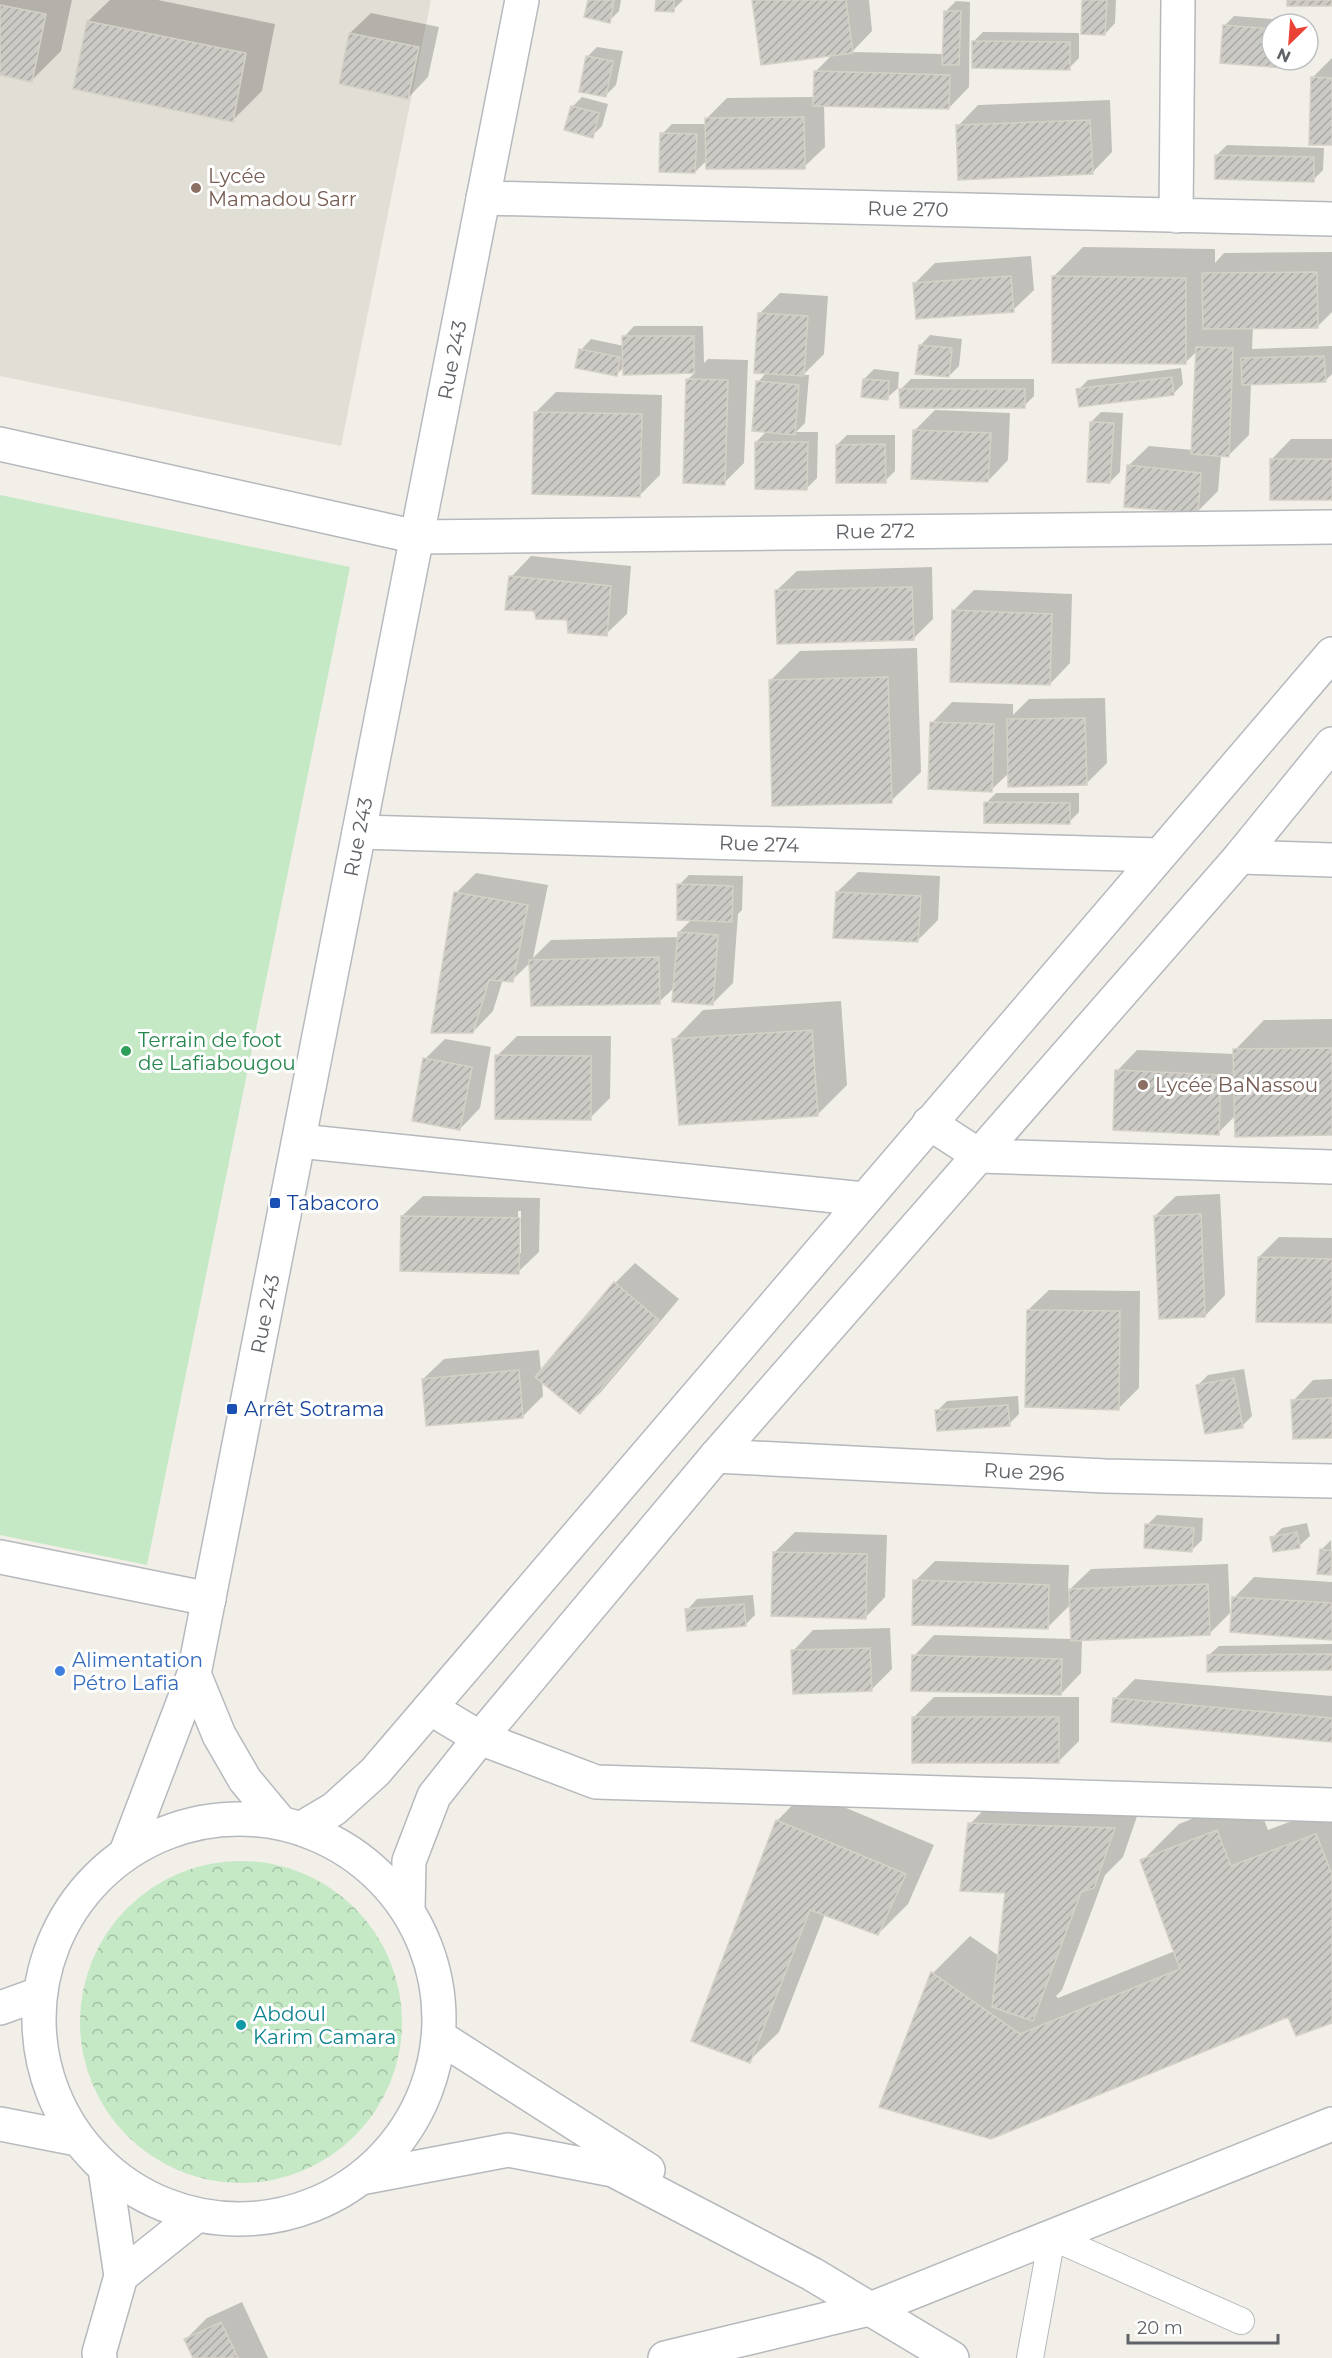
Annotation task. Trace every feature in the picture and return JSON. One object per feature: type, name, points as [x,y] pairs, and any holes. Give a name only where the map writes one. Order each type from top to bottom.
[{"type":"street","name":"Rue 243","points":[[127,1850],[194,1674],[522,0]]},
{"type":"street","points":[[1176,216],[1178,0]]},
{"type":"street","name":"Rue 270","points":[[483,198],[1332,219]]},
{"type":"street","name":"Rue 272","points":[[0,444],[417,537],[1332,527]]},
{"type":"street","points":[[291,1825],[334,1809],[375,1772],[1332,654]]},
{"type":"street","points":[[408,1908],[409,1861],[434,1796],[480,1738],[716,1456],[1240,856],[1332,744]]},
{"type":"street","name":"Rue 274","points":[[359,832],[1160,855]]},
{"type":"street","points":[[1240,856],[1332,860]]},
{"type":"street","points":[[930,1123],[980,1156],[1332,1167]]},
{"type":"street","points":[[299,1141],[864,1199]]},
{"type":"street","name":"Rue 296","points":[[716,1456],[1105,1476],[1332,1481]]},
{"type":"street","points":[[0,1557],[209,1599]]},
{"type":"street","points":[[194,1674],[219,1735],[245,1780],[291,1825]]},
{"type":"street","points":[[430,1708],[480,1738],[596,1782],[1332,1805]]},
{"type":"street","points":[[366,2177],[418,2115],[441,2038],[436,1971],[408,1908],[379,1874],[343,1847],[291,1825],[228,1818],[175,1828],[127,1850],[84,1890],[53,1938],[39,1994],[44,2070],[77,2139],[105,2169],[148,2198],[196,2216],[256,2220],[314,2206],[366,2177],[508,2150],[613,2170],[812,2274],[873,2308],[952,2358]]},
{"type":"street","points":[[0,2008],[39,1994]]},
{"type":"street","points":[[441,2038],[812,2274]]},
{"type":"street","points":[[0,2124],[77,2139]]},
{"type":"street","points":[[665,2358],[873,2308],[1332,2124]]},
{"type":"street","points":[[100,2358],[99,2353],[121,2276],[105,2169]]},
{"type":"street","points":[[121,2276],[196,2216]]},
{"type":"lane","points":[[1030,2358],[1052,2237],[1241,2321]]},
{"type":"shaded area","name":"Lycée Mamadou Sarr","points":[[0,0],[431,0],[341,446],[0,376]]},
{"type":"green space","name":"Terrain de foot de Lafiabougou","points":[[0,495],[350,567],[147,1565],[0,1535]]},
{"type":"green space","points":[[225,1861],[257,1861],[288,1868],[317,1880],[343,1897],[366,1920],[390,1960],[402,2006],[402,2038],[390,2084],[375,2112],[343,2147],[317,2164],[288,2176],[257,2183],[225,2183],[194,2176],[165,2164],[139,2147],[116,2124],[99,2098],[87,2069],[80,2038],[80,2006],[87,1975],[99,1946],[116,1920],[139,1897],[165,1880],[194,1868]]},
{"type":"building","points":[[588,0],[614,0],[610,23],[584,17]]},
{"type":"building","points":[[656,0],[674,0],[674,12],[655,11]]},
{"type":"building","points":[[752,0],[846,0],[853,53],[761,65]]},
{"type":"building","points":[[1082,0],[1107,0],[1105,35],[1081,34]]},
{"type":"building","points":[[1287,0],[1332,0],[1332,6],[1287,6]]},
{"type":"building","points":[[0,5],[46,14],[32,82],[0,75]]},
{"type":"building","points":[[944,11],[961,11],[959,65],[942,65]]},
{"type":"building","points":[[87,21],[246,53],[233,122],[73,89]]},
{"type":"building","points":[[1223,25],[1260,28],[1260,66],[1220,63]]},
{"type":"building","points":[[349,33],[419,47],[408,99],[339,84]]},
{"type":"building","points":[[972,41],[1070,42],[1070,70],[972,68]]},
{"type":"building","points":[[586,56],[613,61],[606,97],[579,92]]},
{"type":"building","points":[[814,71],[950,75],[949,109],[813,106]]},
{"type":"building","points":[[1311,77],[1332,78],[1332,145],[1309,145]]},
{"type":"building","points":[[571,106],[599,113],[593,138],[564,130]]},
{"type":"building","points":[[804,117],[805,169],[706,169],[705,118]]},
{"type":"building","points":[[1090,120],[1093,174],[958,180],[956,125]]},
{"type":"building","points":[[660,133],[697,134],[695,173],[659,172]]},
{"type":"building","points":[[1215,155],[1314,157],[1314,182],[1215,179]]},
{"type":"building","points":[[1317,272],[1318,328],[1203,329],[1202,273]]},
{"type":"building","points":[[1011,276],[1014,312],[916,319],[913,283]]},
{"type":"building","points":[[1052,276],[1186,278],[1186,364],[1052,363]]},
{"type":"building","points":[[758,313],[808,316],[804,376],[754,373]]},
{"type":"building","points":[[622,336],[694,336],[694,373],[623,375]]},
{"type":"building","points":[[919,345],[952,348],[949,377],[915,374]]},
{"type":"building","points":[[1196,347],[1233,348],[1229,457],[1191,454]]},
{"type":"building","points":[[579,349],[620,357],[617,376],[575,368]]},
{"type":"building","points":[[1324,356],[1326,382],[1242,385],[1241,358]]},
{"type":"building","points":[[1172,377],[1174,395],[1079,407],[1076,389]]},
{"type":"building","points":[[686,379],[728,380],[725,485],[683,483]]},
{"type":"building","points":[[863,379],[889,381],[888,400],[861,397]]},
{"type":"building","points":[[756,381],[799,385],[795,435],[752,431]]},
{"type":"building","points":[[899,389],[1025,389],[1025,408],[900,408]]},
{"type":"building","points":[[534,412],[642,414],[640,497],[532,494]]},
{"type":"building","points":[[1090,422],[1114,423],[1110,483],[1087,482]]},
{"type":"building","points":[[913,430],[991,433],[988,482],[911,479]]},
{"type":"building","points":[[755,442],[808,442],[807,490],[755,489]]},
{"type":"building","points":[[885,444],[886,483],[836,483],[836,445]]},
{"type":"building","points":[[1270,459],[1332,459],[1332,500],[1270,500]]},
{"type":"building","points":[[1127,465],[1201,473],[1198,513],[1124,507]]},
{"type":"building","points":[[509,576],[611,586],[607,636],[568,633],[567,620],[536,619],[534,611],[505,610]]},
{"type":"building","points":[[912,587],[914,640],[777,644],[775,590]]},
{"type":"building","points":[[952,610],[1052,614],[1050,685],[950,682]]},
{"type":"building","points":[[888,677],[892,803],[772,806],[769,680]]},
{"type":"building","points":[[1085,718],[1087,785],[1008,787],[1007,719]]},
{"type":"building","points":[[930,722],[994,724],[992,792],[928,789]]},
{"type":"building","points":[[984,802],[1070,803],[1070,824],[984,823]]},
{"type":"building","points":[[677,884],[733,886],[732,922],[677,920]]},
{"type":"building","points":[[454,892],[528,905],[513,982],[489,980],[473,1033],[431,1033]]},
{"type":"building","points":[[836,892],[921,896],[918,942],[833,938]]},
{"type":"building","points":[[678,932],[718,935],[713,1005],[672,1002]]},
{"type":"building","points":[[659,957],[660,1004],[531,1006],[529,960]]},
{"type":"building","points":[[812,1030],[818,1116],[679,1125],[672,1039]]},
{"type":"building","points":[[1332,1048],[1332,1135],[1235,1137],[1233,1049]]},
{"type":"building","points":[[495,1055],[591,1056],[591,1120],[495,1119]]},
{"type":"building","points":[[423,1058],[472,1067],[460,1130],[412,1121]]},
{"type":"building","points":[[1115,1070],[1221,1075],[1219,1135],[1113,1130]]},
{"type":"building","points":[[1201,1214],[1205,1317],[1159,1319],[1154,1216]]},
{"type":"building","points":[[401,1216],[520,1218],[519,1274],[400,1271]]},
{"type":"building","points":[[1258,1257],[1332,1259],[1332,1323],[1256,1322]]},
{"type":"building","points":[[614,1282],[659,1320],[580,1414],[535,1377]]},
{"type":"building","points":[[1027,1310],[1120,1311],[1119,1410],[1025,1407]]},
{"type":"building","points":[[519,1370],[523,1418],[426,1426],[422,1379]]},
{"type":"building","points":[[1234,1378],[1243,1428],[1205,1434],[1196,1385]]},
{"type":"building","points":[[1332,1398],[1332,1438],[1293,1439],[1291,1400]]},
{"type":"building","points":[[1008,1405],[1010,1426],[937,1431],[935,1410]]},
{"type":"building","points":[[1145,1524],[1194,1528],[1192,1552],[1144,1548]]},
{"type":"building","points":[[1297,1532],[1300,1548],[1273,1552],[1270,1537]]},
{"type":"building","points":[[1320,1549],[1332,1551],[1331,1575],[1317,1574]]},
{"type":"building","points":[[773,1552],[867,1554],[866,1619],[771,1616]]},
{"type":"building","points":[[913,1580],[1049,1585],[1048,1629],[912,1625]]},
{"type":"building","points":[[1208,1584],[1210,1635],[1071,1641],[1069,1589]]},
{"type":"building","points":[[1232,1597],[1332,1603],[1332,1640],[1230,1632]]},
{"type":"building","points":[[744,1604],[746,1626],[687,1631],[685,1609]]},
{"type":"building","points":[[870,1648],[872,1691],[793,1694],[791,1650]]},
{"type":"building","points":[[1332,1654],[1332,1670],[1207,1672],[1207,1655]]},
{"type":"building","points":[[912,1655],[1062,1659],[1061,1695],[911,1691]]},
{"type":"building","points":[[1113,1698],[1332,1718],[1332,1742],[1111,1722]]},
{"type":"building","points":[[912,1717],[1059,1717],[1059,1763],[912,1763]]},
{"type":"building","points":[[776,1820],[906,1874],[878,1935],[810,1910],[750,2063],[691,2041]]},
{"type":"building","points":[[968,1823],[1115,1828],[1094,1888],[1081,1892],[1033,2021],[992,2007],[1005,1893],[960,1891]]},
{"type":"building","points":[[1217,1830],[1231,1866],[1316,1834],[1332,1874],[1332,2023],[1296,2036],[1288,2017],[991,2139],[879,2107],[931,1972],[1020,2034],[1180,1969],[1140,1860]]},
{"type":"building","points":[[221,2322],[238,2358],[193,2358],[184,2339]]},
{"type":"place","name":"Lycée Mamadou Sarr","points":[[196,188]]},
{"type":"place","name":"Terrain de foot de Lafiabougou","points":[[126,1051]]},
{"type":"place","name":"Lycée BaNassou","points":[[1143,1085]]},
{"type":"place","name":"Tabacoro","points":[[275,1203]]},
{"type":"place","name":"Arrêt Sotrama","points":[[232,1409]]},
{"type":"place","name":"Alimentation Pétro Lafia","points":[[60,1671]]},
{"type":"place","name":"Abdoul Karim Camara","points":[[241,2025]]}]
